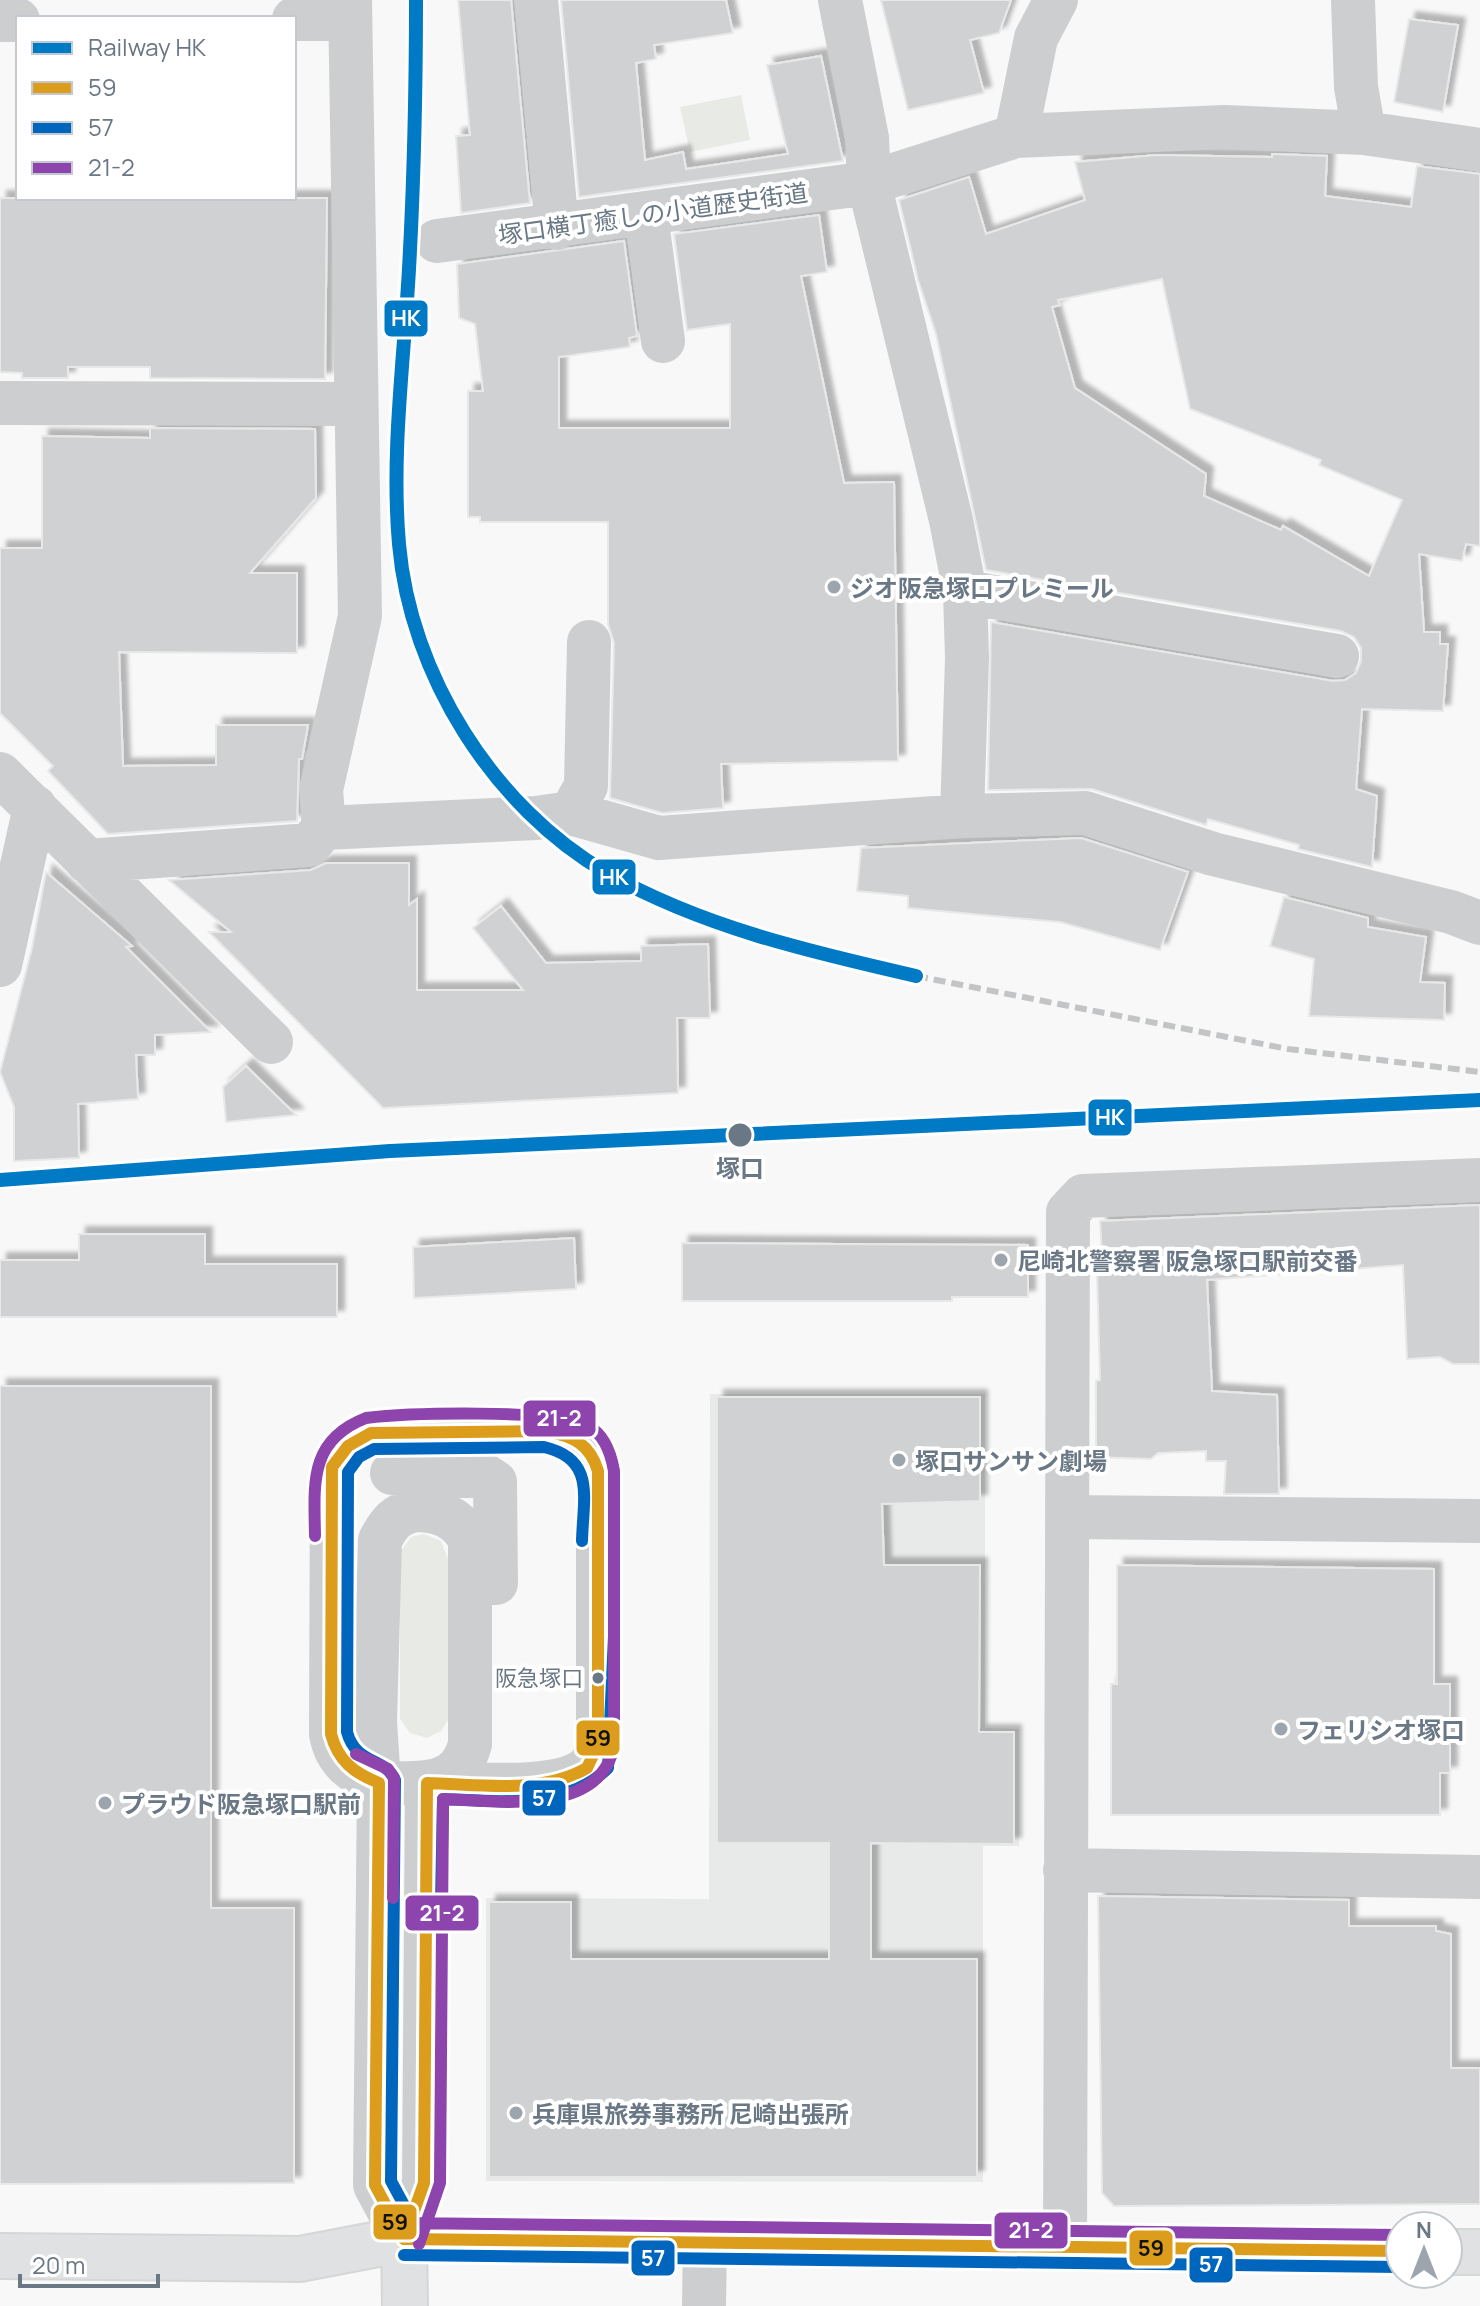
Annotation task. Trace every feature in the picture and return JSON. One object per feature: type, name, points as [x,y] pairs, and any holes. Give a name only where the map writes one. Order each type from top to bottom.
[{"type":"street","points":[[536,0],[557,228]]},
{"type":"street","points":[[840,0],[867,138],[869,183],[951,520],[965,592],[967,658],[962,816]]},
{"type":"street","points":[[1016,136],[1036,38],[1056,0]]},
{"type":"street","points":[[1353,0],[1356,87],[1364,133]]},
{"type":"street","points":[[296,19],[350,10],[360,616],[321,790],[324,828]]},
{"type":"street","name":"塚口横丁癒しの小道歴史街道","points":[[437,241],[557,228],[869,183],[1016,136],[1225,127],[1364,133],[1480,150]]},
{"type":"street","points":[[646,215],[663,341]]},
{"type":"street","points":[[0,403],[355,404]]},
{"type":"street","points":[[965,592],[1337,656]]},
{"type":"street","points":[[571,813],[586,786],[589,642]]},
{"type":"street","points":[[0,774],[271,1042]]},
{"type":"street","points":[[0,965],[11,856],[35,807]]},
{"type":"street","points":[[87,861],[309,845],[324,828],[536,818],[571,813],[659,838],[962,816],[1085,813],[1213,854],[1451,912],[1480,923]]},
{"type":"street","points":[[1065,2247],[1068,1212],[1083,1196],[1480,1180]]},
{"type":"street","points":[[546,1431],[568,1434],[580,1440],[595,1456],[598,1471],[598,1745],[595,1759],[578,1774],[552,1782],[379,1783],[362,1777],[338,1758],[331,1734],[332,1467],[346,1445],[357,1437],[371,1433],[546,1431]]},
{"type":"street","points":[[392,1473],[486,1476],[495,1482],[498,1721]]},
{"type":"street","points":[[404,2239],[375,2185],[379,1783],[375,1722],[380,1540],[388,1523],[402,1513],[429,1510],[455,1520],[470,1539],[470,1744],[459,1770],[427,1783]]},
{"type":"street","points":[[1069,1517],[1480,1521]]},
{"type":"street","points":[[405,2306],[404,2239],[424,2183],[427,1783]]},
{"type":"street","points":[[1065,1870],[1480,1877]]},
{"type":"street","points":[[0,2256],[300,2259],[404,2239],[705,2240],[1384,2251]]},
{"type":"street","points":[[704,2306],[705,2240]]},
{"type":"shaded area","points":[[741,95],[750,140],[690,152],[680,107]]},
{"type":"shaded area","points":[[710,1394],[985,1394],[985,1728],[1019,1729],[1019,1846],[983,1846],[983,2182],[486,2181],[486,1898],[709,1899]]},
{"type":"shaded area","points":[[424,1534],[441,1541],[448,1559],[448,1720],[441,1731],[427,1738],[410,1733],[400,1719],[400,1552],[411,1537]]},
{"type":"building","points":[[458,0],[511,0],[530,203],[461,213],[456,136],[470,135]]},
{"type":"building","points":[[561,0],[726,0],[733,33],[654,45],[656,59],[636,63],[645,160],[683,152],[686,169],[788,154],[767,65],[821,56],[843,161],[579,197]]},
{"type":"building","points":[[881,0],[1011,0],[999,33],[970,40],[984,93],[908,110]]},
{"type":"building","points":[[1409,19],[1458,25],[1443,112],[1394,102]]},
{"type":"building","points":[[1272,154],[1327,156],[1325,196],[1411,207],[1417,166],[1480,174],[1480,546],[1466,544],[1462,561],[1419,554],[1424,632],[1440,632],[1440,644],[1448,644],[1443,711],[1362,709],[1356,789],[1377,796],[1372,867],[1298,849],[1299,845],[1208,819],[1206,825],[1092,789],[988,790],[991,622],[1333,681],[1345,680],[1356,673],[1361,661],[1361,648],[1354,637],[1341,631],[986,570],[936,334],[918,280],[899,200],[969,177],[986,234],[1085,200],[1075,162],[1157,155],[1272,157]],"holes":[[[1162,279],[1190,409],[1321,460],[1319,465],[1402,500],[1369,576],[1283,526],[1281,530],[1204,496],[1206,474],[1075,388],[1052,307],[1060,305],[1058,300]]]},
{"type":"building","points":[[0,198],[327,198],[325,379],[150,378],[150,367],[68,367],[68,378],[22,378],[22,373],[0,372]]},
{"type":"building","points":[[819,215],[827,272],[801,276],[844,483],[894,482],[898,761],[721,764],[723,808],[662,813],[610,798],[614,643],[608,624],[608,522],[480,522],[480,517],[468,517],[468,391],[483,391],[475,324],[459,318],[457,264],[624,241],[637,336],[629,338],[630,347],[559,357],[559,428],[730,428],[730,324],[687,330],[674,234]]},
{"type":"building","points":[[150,428],[315,429],[316,498],[250,573],[297,573],[297,653],[119,652],[123,766],[216,765],[216,725],[308,725],[302,759],[299,759],[297,821],[108,834],[48,771],[53,766],[0,713],[0,548],[42,548],[42,436],[150,438]]},
{"type":"building","points":[[1081,838],[1188,872],[1160,950],[1060,922],[908,908],[908,896],[857,891],[861,848]]},
{"type":"building","points":[[326,863],[409,863],[409,905],[417,899],[417,990],[523,990],[473,928],[501,906],[546,963],[641,961],[641,946],[708,944],[710,1018],[677,1018],[678,1093],[383,1108],[209,932],[231,932],[169,880],[311,870]]},
{"type":"building","points":[[46,872],[132,946],[126,947],[211,1032],[155,1035],[155,1055],[136,1055],[138,1099],[78,1104],[79,1158],[14,1161],[14,1107],[0,1072],[32,948]]},
{"type":"building","points":[[1284,897],[1368,918],[1368,927],[1426,937],[1420,982],[1445,983],[1444,1020],[1309,1016],[1314,959],[1270,946]]},
{"type":"building","points":[[246,1066],[296,1115],[226,1122],[223,1087]]},
{"type":"building","points":[[1480,1205],[1480,1364],[1453,1364],[1440,1357],[1407,1359],[1403,1265],[1207,1280],[1212,1391],[1277,1395],[1279,1494],[1224,1494],[1226,1461],[1206,1461],[1206,1451],[1158,1453],[1151,1459],[1096,1457],[1096,1381],[1100,1380],[1097,1272],[1103,1272],[1100,1221]]},
{"type":"building","points":[[79,1234],[205,1234],[205,1264],[337,1264],[337,1317],[0,1317],[0,1260],[79,1260]]},
{"type":"building","points":[[574,1238],[576,1289],[414,1298],[413,1247]]},
{"type":"building","points":[[682,1243],[1028,1245],[1028,1297],[952,1297],[952,1301],[682,1301]]},
{"type":"building","name":"プラウド阪急塚口駅前","points":[[0,1386],[211,1386],[211,1908],[294,1908],[294,2183],[0,2184]]},
{"type":"building","points":[[717,1397],[980,1397],[980,1501],[882,1504],[884,1565],[980,1565],[979,1732],[1014,1732],[1014,1844],[871,1843],[871,1959],[977,1959],[977,2177],[489,2177],[489,1902],[571,1902],[571,1959],[829,1959],[829,1843],[717,1843]]},
{"type":"building","name":"フェリシオ塚口","points":[[1117,1565],[1434,1569],[1434,1684],[1450,1684],[1450,1773],[1440,1773],[1440,1815],[1111,1815],[1111,1684],[1117,1684]]},
{"type":"building","points":[[1098,1896],[1349,1900],[1349,1926],[1436,1926],[1436,1931],[1451,1934],[1451,2068],[1480,2068],[1480,2204],[1114,2206],[1102,2193]]},
{"type":"railway","points":[[916,976],[1288,1049],[1480,1072]]},
{"type":"rail line","name":"HK","points":[[416,0],[412,202],[397,441],[397,510],[406,593],[420,641],[440,688],[464,732],[494,774],[528,812],[566,845],[607,873],[643,892],[719,923],[797,947],[916,976]]},
{"type":"rail line","name":"HK","points":[[0,1180],[390,1151],[1480,1100]]},
{"type":"transit line","name":"21-2","points":[[315,1536],[316,1481],[325,1451],[347,1427],[366,1418],[513,1414],[569,1420],[587,1425],[598,1433],[613,1464],[614,1745],[605,1768],[590,1784],[569,1794],[544,1800],[490,1802],[443,1799],[440,2183],[419,2244]]},
{"type":"transit line","name":"59","points":[[546,1431],[579,1443],[590,1454],[598,1471],[598,1745],[587,1768],[549,1782],[509,1786],[427,1783],[424,2183],[404,2239],[375,2185],[379,1783],[348,1765],[338,1752],[331,1734],[332,1467],[348,1446],[371,1433],[546,1431]]},
{"type":"transit line","name":"57","points":[[418,2231],[391,2181],[395,1780],[385,1767],[357,1750],[347,1732],[348,1472],[359,1457],[374,1449],[544,1447],[561,1453],[579,1471],[584,1496],[582,1541]]},
{"type":"transit line","name":"57","points":[[441,1902],[443,1799],[508,1801],[552,1797],[572,1791],[608,1768],[614,1636]]},
{"type":"transit line","name":"21-2","points":[[356,1754],[388,1769],[394,1778],[393,1898]]},
{"type":"transit line","name":"21-2","points":[[404,2223],[1384,2235]]},
{"type":"transit line","name":"59","points":[[404,2239],[1384,2251]]},
{"type":"transit line","name":"57","points":[[404,2255],[1384,2267]]},
{"type":"place","name":"ジオ阪急塚口プレミール","points":[[834,587]]},
{"type":"place","name":"塚口","points":[[740,1135]]},
{"type":"place","name":"尼崎北警察署 阪急塚口駅前交番","points":[[1001,1260]]},
{"type":"place","name":"塚口サンサン劇場","points":[[899,1460]]},
{"type":"place","name":"阪急塚口","points":[[598,1678]]},
{"type":"place","name":"フェリシオ塚口","points":[[1281,1729]]},
{"type":"place","name":"プラウド阪急塚口駅前","points":[[105,1803]]},
{"type":"place","name":"兵庫県旅券事務所 尼崎出張所","points":[[516,2113]]}]
